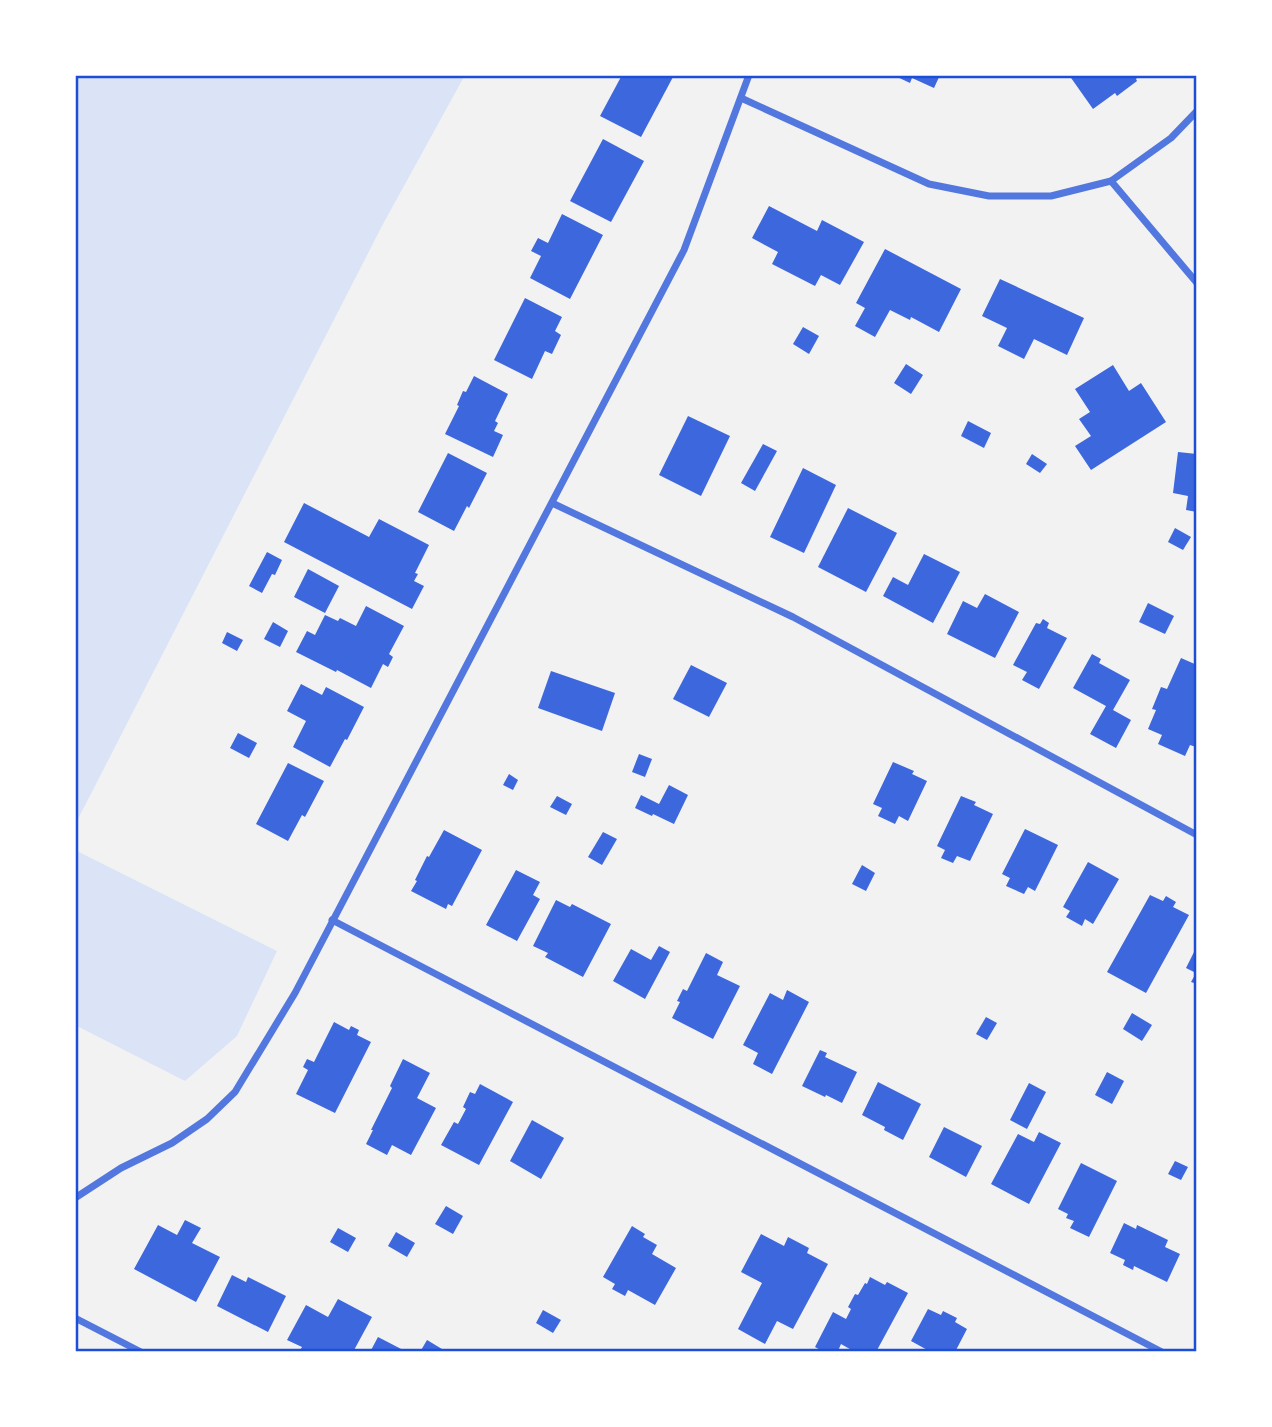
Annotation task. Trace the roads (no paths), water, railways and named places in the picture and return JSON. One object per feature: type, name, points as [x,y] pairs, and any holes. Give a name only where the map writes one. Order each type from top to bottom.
[{"type":"street","points":[[75,1198],[121,1168],[172,1143],[208,1119],[235,1092],[295,993],[684,250],[749,75]]},
{"type":"street","points":[[741,98],[929,184],[989,196],[1051,196],[1111,181],[1171,138],[1197,111]]},
{"type":"street","points":[[1111,181],[1197,283]]},
{"type":"street","points":[[551,503],[793,617],[1197,835]]},
{"type":"street","points":[[332,920],[1162,1352]]},
{"type":"street","points":[[75,1318],[141,1352]]}]
